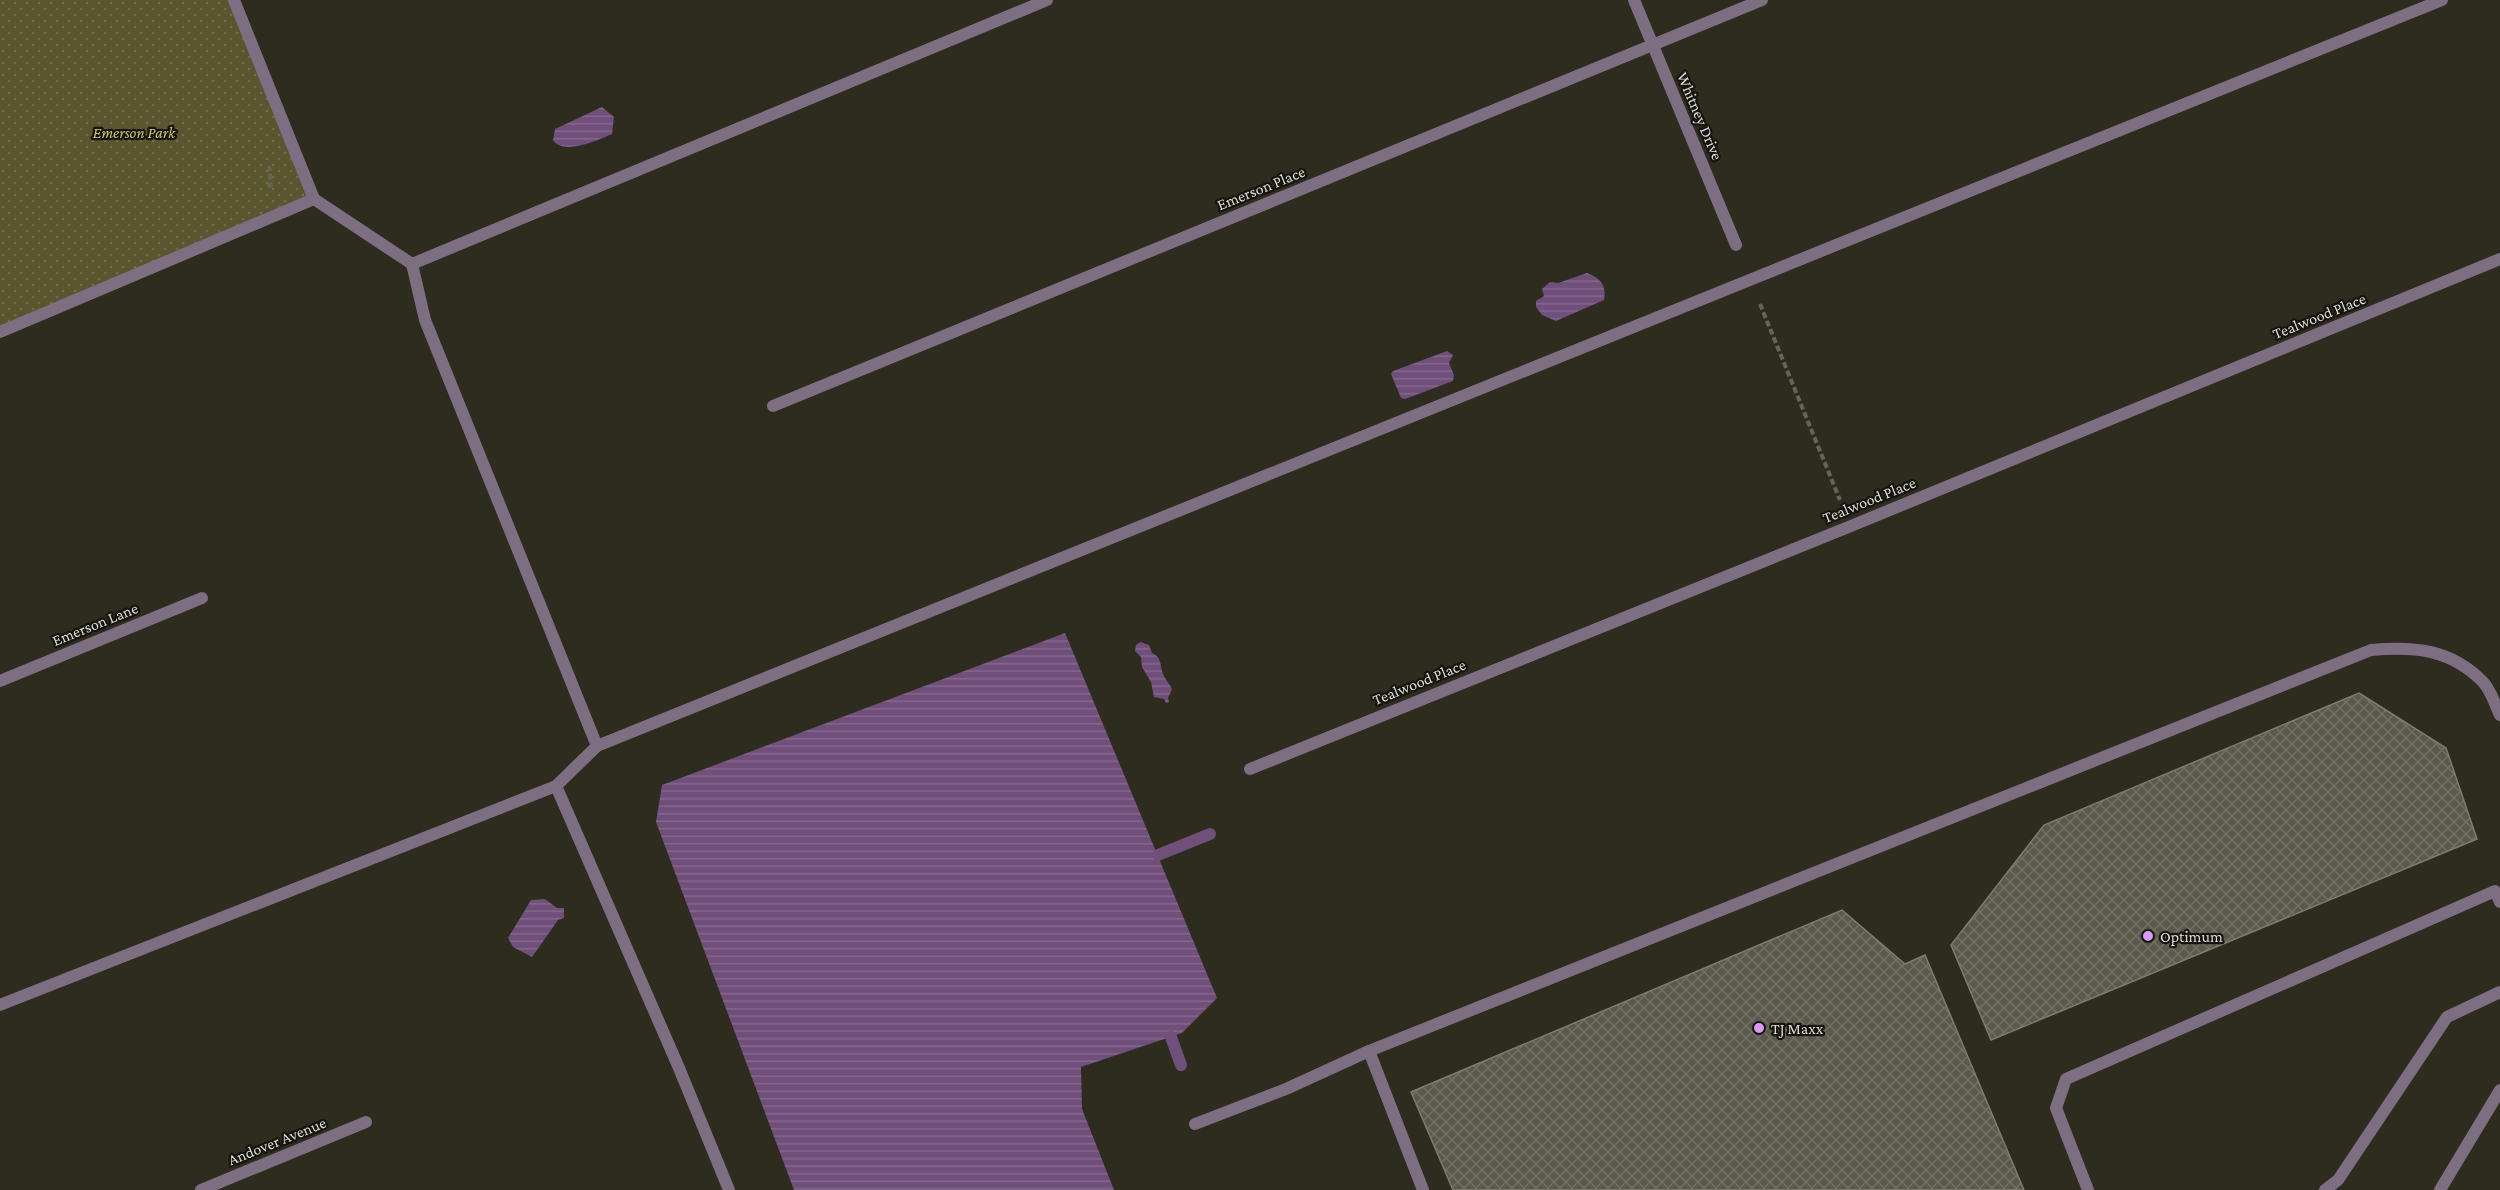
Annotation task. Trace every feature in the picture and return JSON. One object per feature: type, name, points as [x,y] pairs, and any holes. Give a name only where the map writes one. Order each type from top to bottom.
[{"type":"street","points":[[234,0],[314,200],[412,264],[425,320],[597,746]]},
{"type":"street","points":[[412,264],[1047,0]]},
{"type":"street","name":"Whitney Drive","points":[[1634,0],[1736,245]]},
{"type":"street","name":"Emerson Place","points":[[773,406],[1762,0]]},
{"type":"street","points":[[0,1005],[556,786],[597,746],[2442,0]]},
{"type":"street","points":[[0,332],[314,200]]},
{"type":"street","name":"Tealwood Place","points":[[1250,769],[1851,526],[2500,259]]},
{"type":"street","name":"Emerson Lane","points":[[0,681],[202,598]]},
{"type":"street","points":[[1195,1124],[1286,1089],[1369,1051],[2371,650],[2406,647],[2444,655],[2485,683],[2500,715]]},
{"type":"street","points":[[556,786],[679,1068],[729,1190]]},
{"type":"street","points":[[2088,1190],[2056,1108],[2066,1079],[2498,894]]},
{"type":"street","points":[[2325,1190],[2338,1180],[2447,1017],[2500,992]]},
{"type":"street","points":[[1369,1051],[1423,1190]]},
{"type":"street","points":[[2440,1190],[2500,1090]]},
{"type":"street","name":"Andover Avenue","points":[[201,1190],[366,1122]]},
{"type":"path","points":[[1750,281],[1851,526]]},
{"type":"green space","name":"Emerson Park","points":[[0,0],[234,0],[314,199],[0,332]]},
{"type":"shaded area","points":[[602,107],[614,117],[612,134],[572,147],[558,145],[553,140],[555,129]]},
{"type":"shaded area","points":[[1587,273],[1602,283],[1604,300],[1556,321],[1542,315],[1536,307],[1536,301],[1544,296],[1542,289],[1550,282],[1558,283]]},
{"type":"shaded area","points":[[1447,351],[1453,355],[1449,363],[1454,375],[1453,381],[1405,399],[1401,398],[1391,374],[1393,371]]},
{"type":"shaded area","points":[[1065,633],[1217,998],[1182,1033],[1081,1067],[1082,1109],[1114,1190],[794,1190],[656,822],[662,785]]},
{"type":"shaded area","points":[[1140,642],[1149,645],[1152,653],[1159,660],[1164,676],[1172,689],[1168,698],[1169,702],[1166,703],[1164,699],[1154,697],[1151,682],[1142,667],[1141,657],[1135,651],[1136,645]]},
{"type":"shaded area","points":[[545,899],[557,908],[564,908],[564,918],[558,920],[532,957],[513,947],[508,938],[531,900]]},
{"type":"building","points":[[2359,693],[2446,748],[2477,839],[1991,1040],[1951,945],[2044,825]]},
{"type":"building","name":"TJ Maxx","points":[[1842,910],[1905,964],[1925,955],[2024,1190],[1453,1190],[1411,1092]]},
{"type":"waterway","points":[[1158,855],[1210,834]]},
{"type":"waterway","points":[[1171,1037],[1181,1065]]},
{"type":"place","name":"Optimum","points":[[2148,936]]},
{"type":"place","name":"TJ Maxx","points":[[1759,1028]]}]
